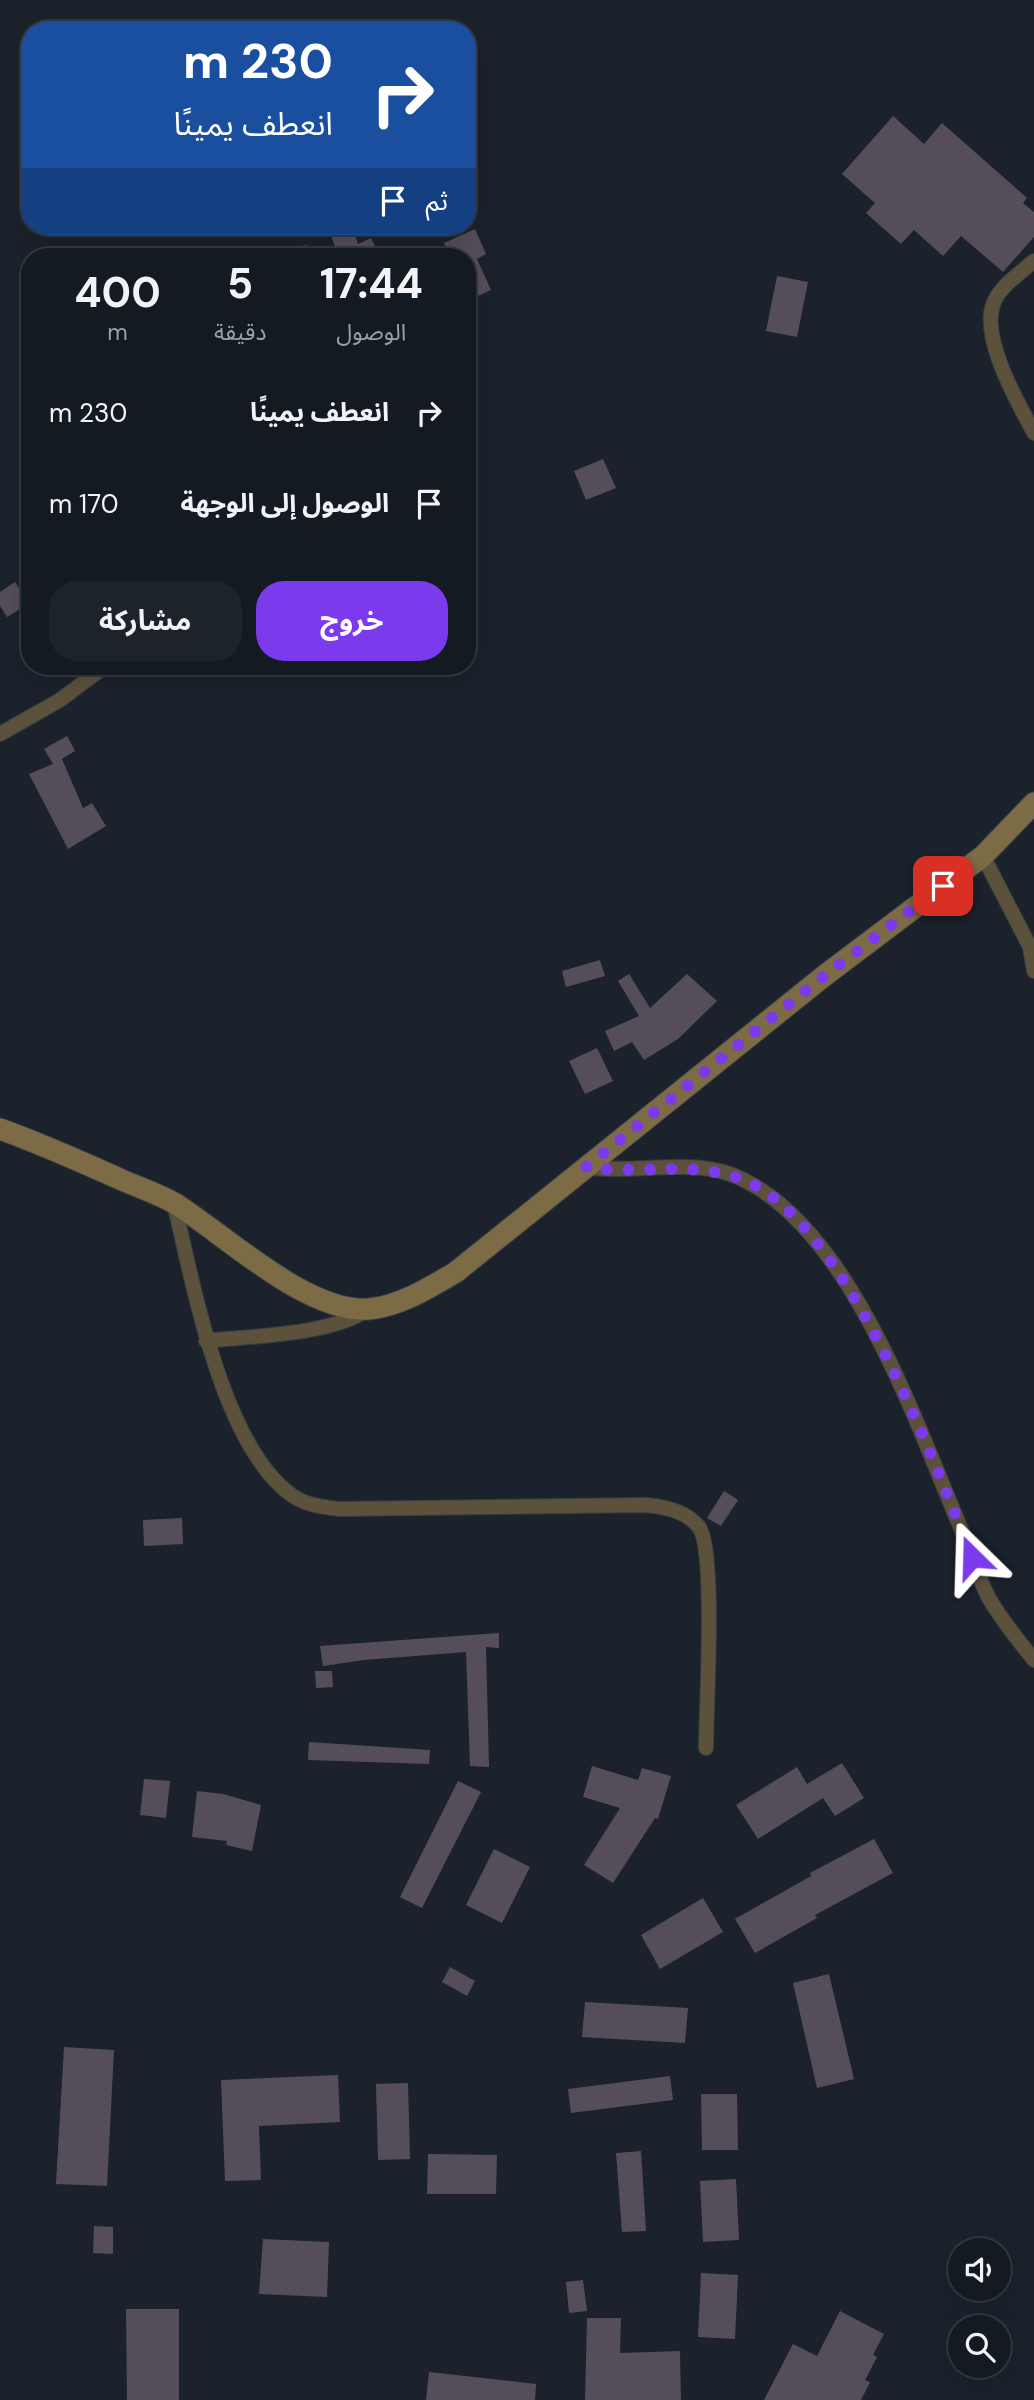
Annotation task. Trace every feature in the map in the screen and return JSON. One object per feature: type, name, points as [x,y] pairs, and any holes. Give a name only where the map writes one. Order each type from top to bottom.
[{"type":"street","points":[[1034,261],[1002,290],[993,305],[991,321],[994,343],[1015,399],[1034,433]]},
{"type":"street","points":[[0,734],[60,700],[93,675]]},
{"type":"street","points":[[206,1341],[333,1325],[356,1318],[368,1309],[421,1293],[456,1272],[824,976],[983,856],[1034,803]]},
{"type":"street","points":[[983,856],[1030,947],[1034,971]]},
{"type":"street","points":[[0,1129],[49,1147],[174,1203],[282,1279],[318,1298],[347,1307],[368,1309]]},
{"type":"street","points":[[586,1167],[622,1171],[709,1168],[743,1179],[776,1201],[812,1235],[845,1280],[873,1331],[917,1424],[988,1597],[1034,1660]]},
{"type":"street","points":[[174,1203],[206,1341],[241,1426],[266,1471],[293,1496],[312,1505],[339,1509],[646,1505],[664,1506],[688,1516],[701,1530],[707,1561],[706,1748]]},
{"type":"building","points":[[893,116],[924,144],[942,123],[1027,198],[1023,203],[1034,212],[1034,237],[1003,272],[961,236],[943,256],[914,230],[901,244],[866,213],[875,203],[842,174]]},
{"type":"building","points":[[476,231],[486,254],[477,259],[491,290],[476,297],[476,248],[446,248],[444,243],[462,235],[476,235]]},
{"type":"building","points":[[331,235],[355,235],[358,244],[371,238],[376,248],[335,248]]},
{"type":"building","points":[[777,276],[808,282],[797,337],[766,331]]},
{"type":"building","points":[[603,459],[616,488],[586,500],[574,471]]},
{"type":"building","points":[[15,582],[21,591],[21,609],[7,617],[0,606],[0,592]]},
{"type":"building","points":[[67,736],[75,751],[57,762],[62,759],[83,808],[92,803],[106,826],[68,849],[29,774],[53,764],[44,749]]},
{"type":"building","points":[[600,960],[605,976],[566,987],[562,971]]},
{"type":"building","points":[[629,974],[650,1008],[687,974],[717,1001],[678,1039],[644,1060],[632,1042],[614,1051],[605,1031],[639,1016],[618,981]]},
{"type":"building","points":[[597,1048],[613,1081],[585,1094],[569,1061]]},
{"type":"building","points":[[724,1491],[738,1500],[721,1526],[707,1518]]},
{"type":"building","points":[[182,1518],[183,1544],[144,1546],[143,1520]]},
{"type":"building","points":[[499,1633],[499,1648],[486,1647],[489,1767],[470,1766],[466,1652],[323,1666],[320,1646]]},
{"type":"building","points":[[315,1671],[332,1671],[333,1687],[316,1688]]},
{"type":"building","points":[[309,1742],[430,1750],[429,1764],[308,1760]]},
{"type":"building","points":[[842,1763],[864,1798],[835,1816],[823,1798],[758,1839],[736,1805],[797,1767],[807,1784]]},
{"type":"building","points":[[592,1766],[638,1780],[642,1768],[671,1776],[658,1819],[655,1818],[613,1883],[584,1865],[620,1808],[583,1797]]},
{"type":"building","points":[[144,1779],[170,1781],[166,1818],[140,1815]]},
{"type":"building","points":[[458,1781],[481,1792],[422,1908],[400,1897]]},
{"type":"building","points":[[197,1791],[223,1794],[261,1805],[252,1851],[226,1845],[227,1841],[192,1837]]},
{"type":"building","points":[[874,1839],[893,1873],[815,1915],[817,1918],[755,1953],[735,1919],[811,1876],[810,1873]]},
{"type":"building","points":[[494,1849],[530,1867],[502,1923],[466,1905]]},
{"type":"building","points":[[703,1898],[723,1932],[660,1969],[641,1935]]},
{"type":"building","points":[[450,1967],[475,1981],[467,1996],[442,1982]]},
{"type":"building","points":[[829,1974],[854,2079],[817,2088],[793,1983]]},
{"type":"building","points":[[585,2002],[688,2008],[685,2043],[582,2037]]},
{"type":"building","points":[[64,2047],[114,2050],[107,2186],[56,2184]]},
{"type":"building","points":[[338,2075],[340,2122],[259,2126],[261,2180],[225,2181],[221,2080]]},
{"type":"building","points":[[670,2076],[673,2100],[571,2113],[568,2089]]},
{"type":"building","points":[[408,2083],[410,2159],[378,2160],[376,2084]]},
{"type":"building","points":[[701,2094],[737,2094],[738,2150],[702,2150]]},
{"type":"building","points":[[641,2151],[646,2231],[622,2232],[616,2153]]},
{"type":"building","points":[[428,2154],[497,2155],[496,2194],[427,2194]]},
{"type":"building","points":[[736,2179],[739,2240],[703,2242],[700,2181]]},
{"type":"building","points":[[94,2226],[113,2227],[113,2254],[93,2253]]},
{"type":"building","points":[[263,2239],[329,2242],[327,2297],[259,2294]]},
{"type":"building","points":[[701,2273],[738,2275],[735,2339],[698,2337]]},
{"type":"building","points":[[583,2280],[587,2311],[569,2313],[566,2282]]},
{"type":"building","points":[[126,2309],[179,2309],[179,2400],[127,2400]]},
{"type":"building","points":[[840,2311],[884,2334],[873,2355],[877,2357],[865,2380],[870,2382],[861,2400],[764,2400],[793,2344],[817,2356]]},
{"type":"building","points":[[587,2318],[621,2318],[620,2353],[680,2351],[681,2400],[585,2400]]},
{"type":"building","points":[[429,2372],[536,2384],[535,2400],[426,2400]]},
{"type":"route","points":[[943,886],[824,976],[586,1167],[622,1171],[709,1168],[743,1179],[776,1201],[812,1235],[845,1280],[873,1331],[917,1424],[972,1557]]}]
